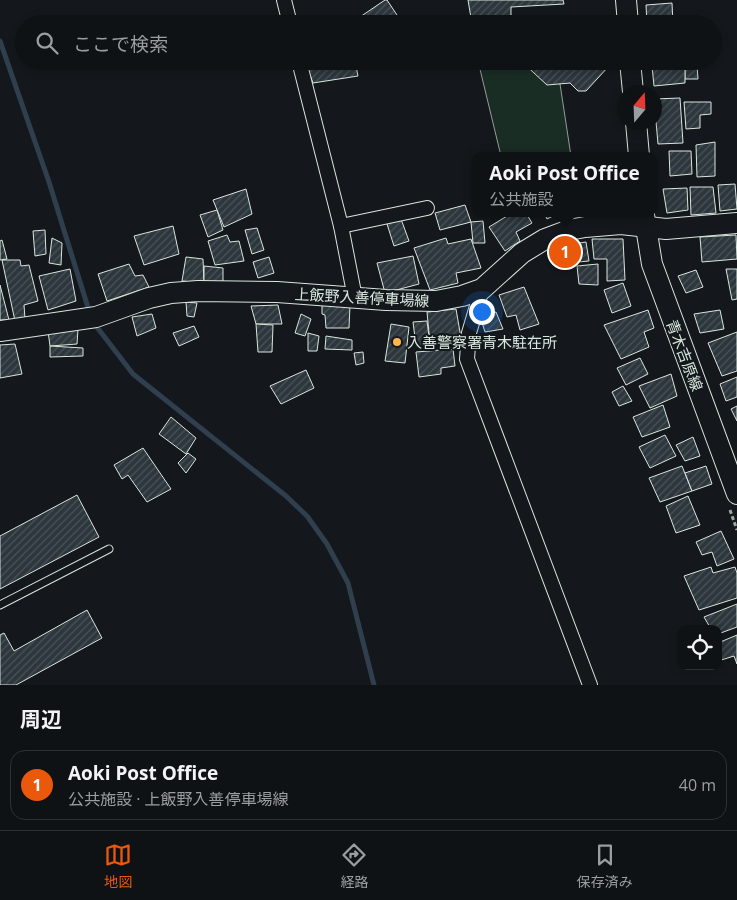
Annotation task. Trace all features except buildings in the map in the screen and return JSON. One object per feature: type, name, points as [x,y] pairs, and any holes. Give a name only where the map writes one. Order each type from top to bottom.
[{"type":"main road","points":[[626,0],[627,15]]},
{"type":"main road","points":[[631,70],[632,85]]},
{"type":"main road","points":[[637,130],[639,152]]},
{"type":"main road","name":"上飯野入善停車場線","points":[[0,331],[96,317],[149,298],[171,293],[198,291],[277,292],[412,301],[436,300],[462,296],[482,289],[522,253],[545,239],[568,230],[645,220],[666,229],[737,223]]},
{"type":"main road","name":"青木吉原線","points":[[645,220],[652,264],[737,494]]},
{"type":"street","points":[[284,0],[288,15]]},
{"type":"street","points":[[301,70],[341,226],[355,298]]},
{"type":"street","points":[[341,226],[427,208]]},
{"type":"street","points":[[482,289],[469,333],[467,359],[590,685]]},
{"type":"lane","points":[[0,605],[109,549]]},
{"type":"green space","points":[[480,70],[536,70],[560,84],[570,152],[500,152]]},
{"type":"waterway","points":[[0,41],[49,182],[90,314]]},
{"type":"waterway","points":[[93,322],[133,374],[286,496],[307,516],[327,544],[348,583],[374,685]]},
{"type":"place","name":"Aoki Post Office","points":[[565,252]]},
{"type":"place","name":"入善警察署青木駐在所","points":[[397,342]]}]
